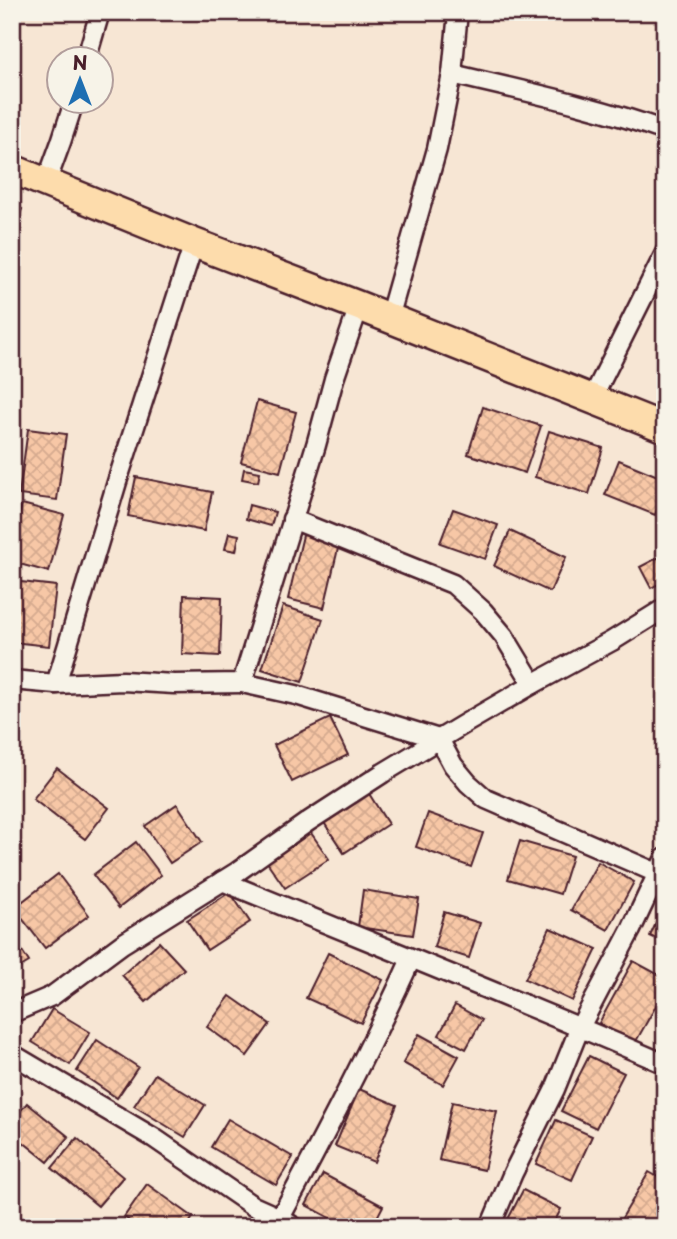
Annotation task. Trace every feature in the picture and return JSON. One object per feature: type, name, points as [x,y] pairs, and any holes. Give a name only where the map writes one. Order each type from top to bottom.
[{"type":"main road","points":[[12,169],[665,428]]},
{"type":"street","points":[[90,46],[100,12]]},
{"type":"street","points":[[389,318],[437,149],[452,74],[458,12]]},
{"type":"street","points":[[452,74],[551,97],[633,119],[665,131]]},
{"type":"street","points":[[46,183],[69,116]]},
{"type":"street","points":[[55,684],[194,243]]},
{"type":"street","points":[[592,399],[665,253]]},
{"type":"street","points":[[242,683],[334,379],[359,306]]},
{"type":"street","points":[[292,519],[453,584],[484,611],[504,636],[533,684]]},
{"type":"street","points":[[12,1013],[52,996],[122,944],[439,739],[665,608]]},
{"type":"street","points":[[12,680],[55,684],[123,681],[174,684],[242,683],[296,695],[439,739],[453,765],[486,799],[662,863],[631,930],[580,1027],[555,1089],[513,1172],[490,1227]]},
{"type":"street","points":[[222,881],[665,1064]]},
{"type":"street","points":[[12,1054],[154,1138],[253,1206],[287,1222],[411,959]]},
{"type":"building","points":[[12,205],[22,209],[12,235]]},
{"type":"building","points":[[257,401],[296,412],[280,472],[241,462]]},
{"type":"building","points":[[483,407],[541,426],[525,473],[468,454]]},
{"type":"building","points":[[28,429],[66,434],[57,500],[19,495]]},
{"type":"building","points":[[549,431],[603,448],[589,494],[535,477]]},
{"type":"building","points":[[619,460],[665,479],[665,490],[655,515],[605,495]]},
{"type":"building","points":[[244,469],[260,472],[258,482],[242,479]]},
{"type":"building","points":[[136,477],[212,492],[204,531],[128,516]]},
{"type":"building","points":[[22,504],[64,515],[49,572],[12,562],[12,542]]},
{"type":"building","points":[[249,505],[275,512],[271,526],[246,519]]},
{"type":"building","points":[[665,508],[665,528],[658,525]]},
{"type":"building","points":[[453,509],[498,525],[485,559],[440,543]]},
{"type":"building","points":[[304,531],[340,540],[324,608],[288,599]]},
{"type":"building","points":[[510,531],[566,557],[550,592],[494,566]]},
{"type":"building","points":[[229,533],[239,535],[236,551],[225,549]]},
{"type":"building","points":[[663,555],[665,581],[651,588],[640,567]]},
{"type":"building","points":[[12,581],[56,586],[49,646],[12,642]]},
{"type":"building","points":[[184,595],[222,597],[220,656],[182,654]]},
{"type":"building","points":[[283,606],[323,619],[302,682],[262,669]]},
{"type":"building","points":[[330,718],[348,755],[292,782],[274,745]]},
{"type":"building","points":[[57,768],[109,808],[85,839],[33,799]]},
{"type":"building","points":[[368,792],[388,824],[344,853],[323,821]]},
{"type":"building","points":[[177,804],[202,842],[170,863],[145,826]]},
{"type":"building","points":[[428,813],[483,833],[471,867],[416,847]]},
{"type":"building","points":[[309,830],[329,859],[285,888],[265,859]]},
{"type":"building","points":[[520,841],[572,856],[560,894],[508,879]]},
{"type":"building","points":[[136,842],[161,875],[119,908],[93,875]]},
{"type":"building","points":[[598,862],[634,882],[608,930],[571,910]]},
{"type":"building","points":[[58,874],[89,915],[45,948],[14,908]]},
{"type":"building","points":[[363,890],[419,899],[413,935],[358,927]]},
{"type":"building","points":[[230,892],[250,922],[207,950],[187,920]]},
{"type":"building","points":[[665,904],[665,943],[650,936]]},
{"type":"building","points":[[444,912],[480,923],[469,958],[434,947]]},
{"type":"building","points":[[550,928],[597,949],[572,1001],[525,979]]},
{"type":"building","points":[[12,935],[29,962],[12,972]]},
{"type":"building","points":[[159,942],[184,969],[146,1002],[122,975]]},
{"type":"building","points":[[328,953],[383,980],[361,1023],[306,998]]},
{"type":"building","points":[[633,961],[665,978],[665,990],[635,1043],[599,1023]]},
{"type":"building","points":[[230,996],[270,1024],[247,1056],[207,1027]]},
{"type":"building","points":[[455,1005],[482,1020],[466,1049],[439,1035]]},
{"type":"building","points":[[52,1009],[90,1032],[70,1065],[32,1042]]},
{"type":"building","points":[[419,1034],[459,1056],[443,1085],[403,1063]]},
{"type":"building","points":[[97,1040],[138,1067],[117,1098],[77,1071]]},
{"type":"building","points":[[589,1056],[624,1073],[596,1128],[561,1111]]},
{"type":"building","points":[[155,1074],[205,1105],[185,1137],[134,1106]]},
{"type":"building","points":[[359,1089],[397,1105],[374,1162],[335,1146]]},
{"type":"building","points":[[452,1102],[497,1111],[484,1170],[439,1160]]},
{"type":"building","points":[[27,1103],[69,1137],[48,1162],[12,1133],[12,1121]]},
{"type":"building","points":[[228,1119],[293,1157],[276,1185],[211,1147]]},
{"type":"building","points":[[556,1120],[592,1136],[572,1180],[536,1164]]},
{"type":"building","points":[[77,1138],[123,1177],[98,1206],[52,1168]]},
{"type":"building","points":[[649,1172],[665,1181],[665,1227],[625,1227],[619,1223]]},
{"type":"building","points":[[323,1174],[383,1206],[372,1227],[347,1227],[306,1205]]},
{"type":"building","points":[[147,1184],[193,1217],[187,1227],[138,1227],[124,1217]]},
{"type":"building","points":[[523,1190],[561,1209],[552,1227],[504,1227]]}]
